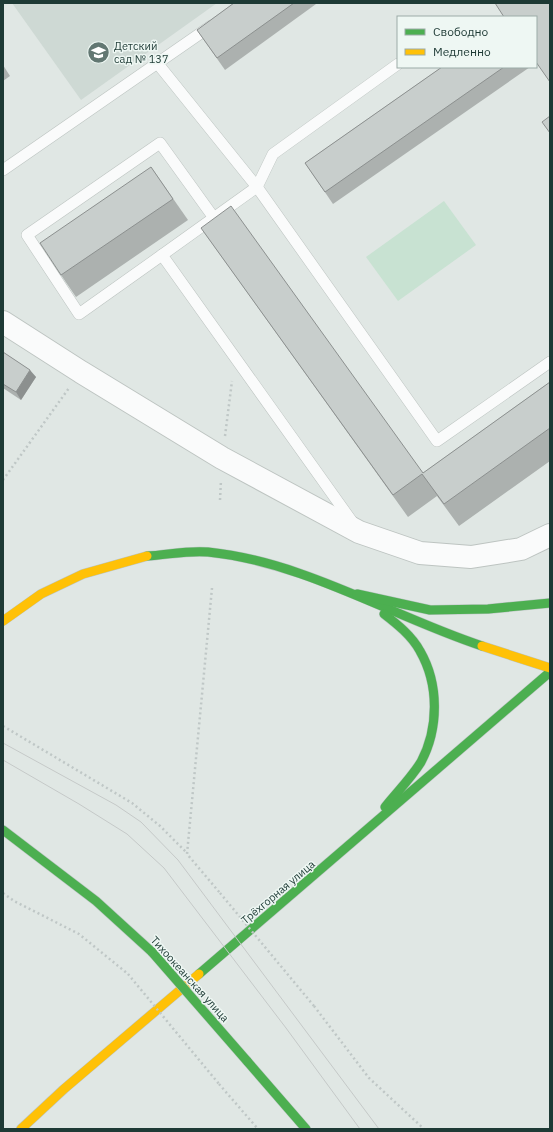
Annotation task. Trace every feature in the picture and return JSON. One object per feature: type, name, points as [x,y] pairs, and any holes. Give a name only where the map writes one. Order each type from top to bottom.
[{"type":"main road","points":[[3,621],[41,594],[83,574],[143,556],[206,552],[270,564],[357,594],[449,635],[550,668]]},
{"type":"main road","points":[[357,594],[430,610],[488,609],[550,603]]},
{"type":"main road","points":[[337,857],[380,813],[413,773],[428,743],[435,711],[432,678],[420,650],[400,625],[357,594]]},
{"type":"main road","name":"Трёхгорная улица","points":[[21,1129],[64,1089],[337,857],[550,672]]},
{"type":"main road","name":"Тихоокеанская улица","points":[[3,830],[96,902],[152,952],[306,1129]]},
{"type":"main road","points":[[16,1129],[64,1089]]},
{"type":"street","points":[[3,322],[81,372],[222,458],[359,532],[420,553],[471,557],[521,549],[550,535]]},
{"type":"lane","points":[[3,170],[220,20]]},
{"type":"lane","points":[[158,64],[257,187],[437,441],[550,362]]},
{"type":"lane","points":[[214,218],[160,143],[27,235],[79,314],[214,218],[257,187],[274,154],[397,65]]},
{"type":"lane","points":[[162,255],[359,532]]},
{"type":"path","points":[[220,500],[222,458],[235,358]]},
{"type":"path","points":[[3,480],[81,372]]},
{"type":"path","points":[[187,854],[212,588]]},
{"type":"path","points":[[3,726],[132,803],[160,826],[187,854],[220,893],[314,1006],[370,1078],[424,1129]]},
{"type":"path","points":[[3,893],[14,901],[79,934],[128,974],[258,1129]]},
{"type":"shaded area","name":"Детский сад № 137","points":[[12,3],[217,3],[81,100]]},
{"type":"green space","points":[[444,201],[476,245],[398,301],[366,257]]},
{"type":"building","points":[[234,3],[294,3],[217,58],[197,30]]},
{"type":"building","points":[[495,3],[550,3],[550,82],[537,63],[537,16],[503,16]]},
{"type":"building","points":[[441,68],[503,68],[325,192],[305,163]]},
{"type":"building","points":[[550,116],[550,133],[542,122]]},
{"type":"building","points":[[151,167],[173,199],[61,275],[40,243]]},
{"type":"building","points":[[231,206],[423,473],[550,382],[550,428],[444,504],[422,474],[393,495],[201,228]]},
{"type":"building","points":[[3,352],[30,370],[16,392],[3,384]]},
{"type":"tram line","points":[[3,743],[116,805],[141,822],[178,860],[379,1129]]},
{"type":"tram line","points":[[3,760],[127,834],[164,868],[286,1028],[360,1129]]},
{"type":"traffic: fast","points":[[147,556],[185,552],[208,552],[244,558],[279,567],[313,578],[448,634],[482,646]]},
{"type":"traffic: fast","points":[[357,594],[430,610],[488,609],[550,603]]},
{"type":"traffic: fast","points":[[384,614],[409,635],[420,651],[431,677],[434,706],[434,721],[431,735],[421,762],[385,807]]},
{"type":"traffic: fast","points":[[199,974],[550,672]]},
{"type":"traffic: fast","points":[[3,830],[96,901],[152,952]]},
{"type":"traffic: fast","points":[[152,952],[247,1061]]},
{"type":"traffic: fast","points":[[247,1061],[306,1129]]},
{"type":"traffic: slow","points":[[3,621],[41,594],[83,574],[147,556]]},
{"type":"traffic: slow","points":[[482,646],[550,668]]},
{"type":"traffic: slow","points":[[21,1129],[64,1089],[199,974]]},
{"type":"place","name":"Детский сад № 137","points":[[98,52]]}]
